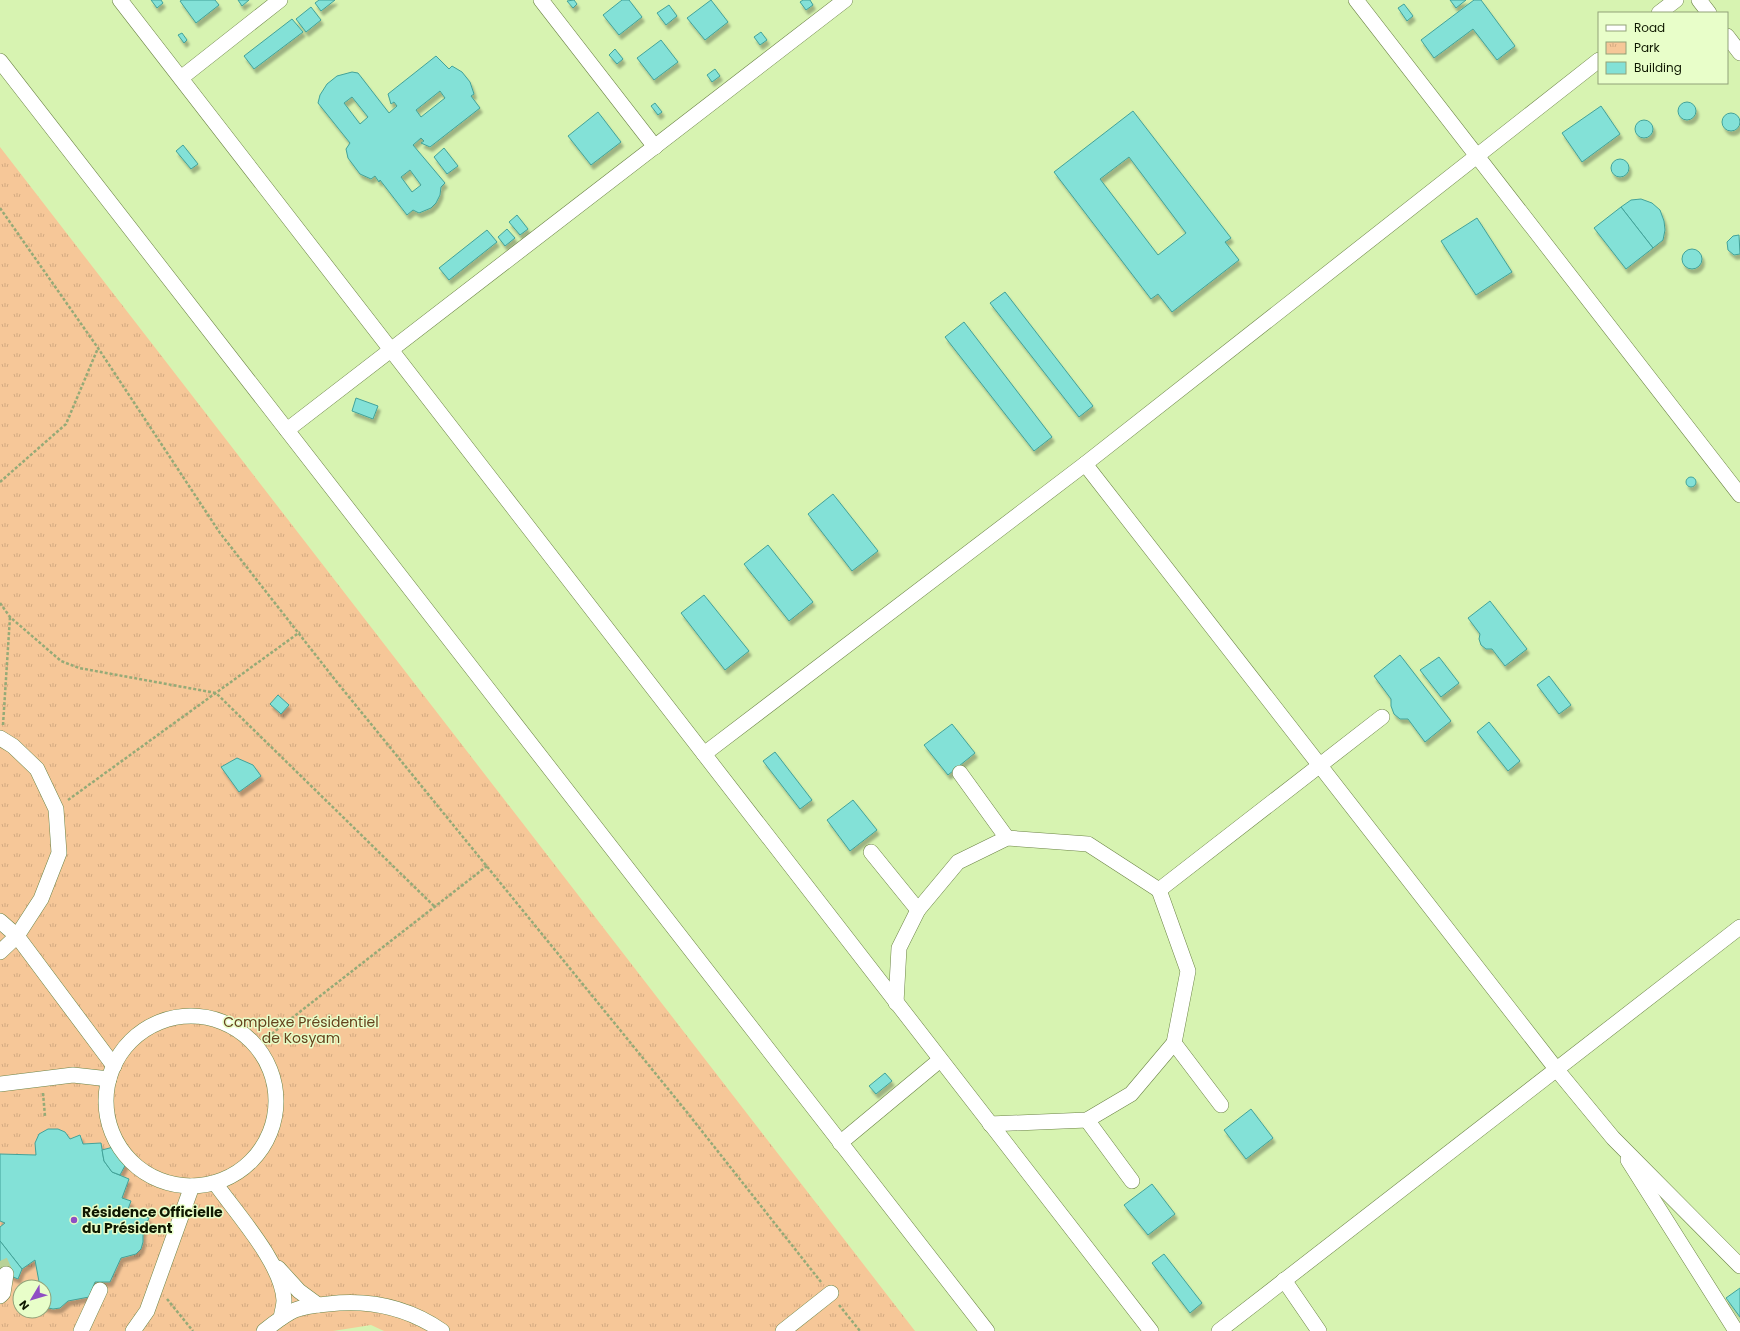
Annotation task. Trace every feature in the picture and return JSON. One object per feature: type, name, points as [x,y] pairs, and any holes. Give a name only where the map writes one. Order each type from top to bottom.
[{"type":"lane","points":[[120,0],[1151,1331]]},
{"type":"lane","points":[[181,78],[280,0]]},
{"type":"lane","points":[[541,0],[655,147]]},
{"type":"lane","points":[[287,430],[845,0]]},
{"type":"lane","points":[[1356,0],[1740,495]]},
{"type":"lane","points":[[1660,12],[1676,0]]},
{"type":"lane","points":[[1699,0],[1708,12]]},
{"type":"lane","points":[[1728,37],[1740,53]]},
{"type":"lane","points":[[0,61],[987,1331]]},
{"type":"lane","points":[[704,754],[1086,464],[1598,61]]},
{"type":"lane","points":[[1086,464],[1557,1070],[1613,1138],[1740,1266]]},
{"type":"lane","points":[[1159,890],[1382,717]]},
{"type":"lane","points":[[0,952],[17,936],[41,899],[59,853],[56,808],[37,769],[13,746],[1,739]]},
{"type":"lane","points":[[960,773],[1007,838]]},
{"type":"lane","points":[[896,1002],[899,948],[918,910],[958,862],[1007,838],[1088,844],[1159,890],[1188,971],[1174,1043],[1131,1094],[1087,1120],[990,1124]]},
{"type":"lane","points":[[872,852],[918,910]]},
{"type":"lane","points":[[0,921],[17,936],[112,1073]]},
{"type":"lane","points":[[1219,1331],[1740,928]]},
{"type":"lane","points":[[179,1017],[200,1017],[221,1022],[240,1032],[256,1046],[268,1064],[274,1084],[276,1105],[273,1126],[264,1145],[251,1162],[234,1175],[215,1183],[192,1186],[170,1184],[150,1175],[132,1161],[118,1144],[110,1123],[106,1101],[112,1073],[125,1048],[140,1033],[158,1022],[179,1017]]},
{"type":"lane","points":[[1174,1043],[1221,1105]]},
{"type":"lane","points":[[840,1143],[940,1060]]},
{"type":"lane","points":[[0,1084],[41,1078],[112,1073]]},
{"type":"lane","points":[[1087,1120],[1132,1181]]},
{"type":"lane","points":[[1613,1138],[1736,1331]]},
{"type":"lane","points":[[215,1183],[273,1263],[299,1291],[318,1305]]},
{"type":"lane","points":[[133,1331],[147,1311],[192,1186]]},
{"type":"lane","points":[[273,1263],[282,1289],[284,1301],[281,1318]]},
{"type":"lane","points":[[0,1296],[3,1293],[6,1274]]},
{"type":"lane","points":[[1284,1280],[1320,1331]]},
{"type":"lane","points":[[81,1331],[100,1290]]},
{"type":"lane","points":[[783,1331],[830,1294]]},
{"type":"lane","points":[[264,1331],[281,1318],[296,1310],[318,1305],[359,1302],[382,1304],[398,1308],[414,1314],[442,1331]]},
{"type":"path","points":[[0,208],[1,212],[98,348],[220,533],[300,632],[336,681],[686,1111],[860,1331]]},
{"type":"path","points":[[0,482],[66,424],[98,348]]},
{"type":"path","points":[[0,603],[10,617],[61,661],[79,668],[216,693],[435,907]]},
{"type":"path","points":[[1,739],[10,617]]},
{"type":"path","points":[[56,808],[300,632]]},
{"type":"path","points":[[256,1046],[487,866]]},
{"type":"path","points":[[41,1078],[45,1116]]},
{"type":"path","points":[[156,1286],[193,1331]]},
{"type":"green space","name":"Complexe Présidentiel de Kosyam","points":[[0,147],[915,1331],[384,1331],[371,1325],[333,1331],[0,1331]]},
{"type":"building","points":[[151,0],[161,0],[163,3],[157,8]]},
{"type":"building","points":[[215,0],[219,5],[196,23],[180,1]]},
{"type":"building","points":[[238,0],[249,0],[242,6]]},
{"type":"building","points":[[319,0],[335,0],[321,11],[315,3]]},
{"type":"building","points":[[574,0],[577,4],[573,8],[567,1]]},
{"type":"building","points":[[622,0],[629,0],[642,17],[619,35],[603,15]]},
{"type":"building","points":[[711,0],[728,22],[705,40],[687,18]]},
{"type":"building","points":[[803,0],[810,0],[813,5],[806,10],[800,2]]},
{"type":"building","points":[[1450,0],[1466,0],[1456,8]]},
{"type":"building","points":[[1474,0],[1481,0],[1515,46],[1497,60],[1473,29],[1434,58],[1421,40]]},
{"type":"building","points":[[1404,4],[1413,16],[1407,21],[1398,8]]},
{"type":"building","points":[[669,5],[677,16],[666,25],[657,13]]},
{"type":"building","points":[[311,7],[321,20],[306,32],[296,19]]},
{"type":"building","points":[[292,19],[303,32],[254,69],[244,56]]},
{"type":"building","points":[[761,32],[767,40],[760,45],[754,37]]},
{"type":"building","points":[[182,33],[187,40],[184,43],[178,35]]},
{"type":"building","points":[[661,40],[678,62],[654,80],[637,58]]},
{"type":"building","points":[[615,49],[623,59],[617,64],[609,55]]},
{"type":"building","points":[[436,56],[449,69],[452,66],[462,72],[470,82],[474,94],[471,96],[480,108],[430,147],[421,143],[424,141],[421,138],[413,145],[445,183],[441,187],[440,195],[436,203],[431,208],[419,213],[413,210],[407,215],[380,180],[379,182],[375,176],[371,179],[360,174],[348,158],[346,149],[350,143],[318,103],[320,95],[327,84],[337,76],[352,72],[358,73],[389,113],[397,106],[394,102],[391,104],[388,94]],"holes":[[[440,91],[445,98],[421,117],[416,110]],[[352,97],[368,117],[360,124],[344,103]],[[410,170],[421,185],[412,192],[401,177]]]},
{"type":"building","points":[[715,69],[720,76],[712,82],[707,75]]},
{"type":"building","points":[[1683,102],[1691,102],[1696,107],[1694,118],[1691,120],[1683,120],[1678,115],[1678,107]]},
{"type":"building","points":[[655,103],[662,112],[658,115],[651,106]]},
{"type":"building","points":[[1601,106],[1620,134],[1582,162],[1562,133]]},
{"type":"building","points":[[1133,111],[1231,238],[1225,242],[1239,260],[1172,312],[1158,294],[1151,299],[1054,172]],"holes":[[[1129,157],[1186,233],[1158,255],[1100,179]]]},
{"type":"building","points":[[598,112],[621,142],[591,165],[568,136]]},
{"type":"building","points":[[1727,113],[1735,113],[1740,118],[1738,129],[1735,131],[1727,131],[1722,126],[1722,118]]},
{"type":"building","points":[[1640,120],[1648,120],[1653,125],[1651,136],[1648,138],[1640,138],[1635,133],[1635,125]]},
{"type":"building","points":[[183,145],[198,164],[191,169],[176,151]]},
{"type":"building","points":[[444,148],[458,166],[447,174],[434,157]]},
{"type":"building","points":[[1616,159],[1624,159],[1629,164],[1627,175],[1624,177],[1616,177],[1611,172],[1611,164]]},
{"type":"building","points":[[1641,199],[1652,203],[1660,210],[1664,221],[1665,230],[1663,240],[1653,248],[1621,207],[1631,200]]},
{"type":"building","points":[[1621,207],[1653,248],[1626,269],[1594,228]]},
{"type":"building","points":[[517,215],[528,229],[520,235],[509,222]]},
{"type":"building","points":[[1477,218],[1512,272],[1476,295],[1441,241]]},
{"type":"building","points":[[507,229],[515,238],[505,246],[498,237]]},
{"type":"building","points":[[487,230],[497,242],[449,280],[439,268]]},
{"type":"building","points":[[1739,235],[1740,254],[1734,255],[1728,250],[1727,242],[1733,236]]},
{"type":"building","points":[[1692,249],[1699,252],[1702,259],[1699,266],[1692,269],[1685,266],[1682,259],[1685,252]]},
{"type":"building","points":[[1005,292],[1093,406],[1079,417],[990,303]]},
{"type":"building","points":[[964,322],[1052,437],[1034,451],[945,337]]},
{"type":"building","points":[[356,398],[378,406],[373,419],[352,411]]},
{"type":"building","points":[[1689,477],[1693,477],[1695,478],[1695,486],[1689,487],[1686,484],[1686,480]]},
{"type":"building","points":[[833,494],[878,551],[852,571],[808,514]]},
{"type":"building","points":[[768,545],[813,602],[789,621],[744,564]]},
{"type":"building","points":[[704,595],[749,651],[725,670],[681,613]]},
{"type":"building","points":[[1490,601],[1527,649],[1505,666],[1492,649],[1486,649],[1481,645],[1479,639],[1480,634],[1468,618]]},
{"type":"building","points":[[1400,655],[1451,721],[1425,742],[1408,719],[1400,719],[1394,714],[1391,706],[1391,699],[1374,676]]},
{"type":"building","points":[[1439,657],[1459,683],[1441,697],[1420,670]]},
{"type":"building","points":[[1549,676],[1571,705],[1559,714],[1537,685]]},
{"type":"building","points":[[278,695],[289,705],[281,714],[270,704]]},
{"type":"building","points":[[1489,722],[1520,761],[1508,771],[1477,732]]},
{"type":"building","points":[[952,724],[975,753],[948,775],[924,745]]},
{"type":"building","points":[[775,752],[812,800],[800,809],[763,761]]},
{"type":"building","points":[[237,758],[253,765],[261,776],[239,792],[221,767]]},
{"type":"building","points":[[853,800],[877,830],[850,851],[827,820]]},
{"type":"building","points":[[885,1073],[892,1081],[876,1094],[869,1086]]},
{"type":"building","points":[[1251,1109],[1273,1138],[1246,1159],[1224,1130]]},
{"type":"building","name":"Résidence Officielle du Président","points":[[48,1129],[58,1129],[65,1132],[70,1139],[80,1135],[83,1144],[101,1143],[104,1161],[112,1172],[129,1179],[122,1198],[131,1201],[128,1209],[149,1218],[143,1232],[141,1249],[136,1254],[121,1258],[110,1282],[95,1282],[89,1297],[68,1301],[60,1308],[53,1309],[52,1279],[39,1279],[35,1260],[22,1269],[0,1241],[0,1227],[5,1223],[0,1221],[0,1154],[36,1155],[35,1143],[39,1134]]},
{"type":"building","points":[[117,1146],[128,1160],[120,1175],[112,1172],[104,1161],[102,1150]]},
{"type":"building","points":[[1152,1184],[1175,1214],[1148,1235],[1124,1205]]},
{"type":"building","points":[[0,1241],[22,1269],[18,1279],[6,1274],[0,1277]]},
{"type":"building","points":[[1164,1254],[1202,1303],[1190,1313],[1152,1263]]},
{"type":"building","points":[[1740,1288],[1740,1317],[1726,1298]]},
{"type":"tunnel","points":[[0,1261],[6,1274]]},
{"type":"place","name":"Résidence Officielle du Président","points":[[74,1220]]}]
